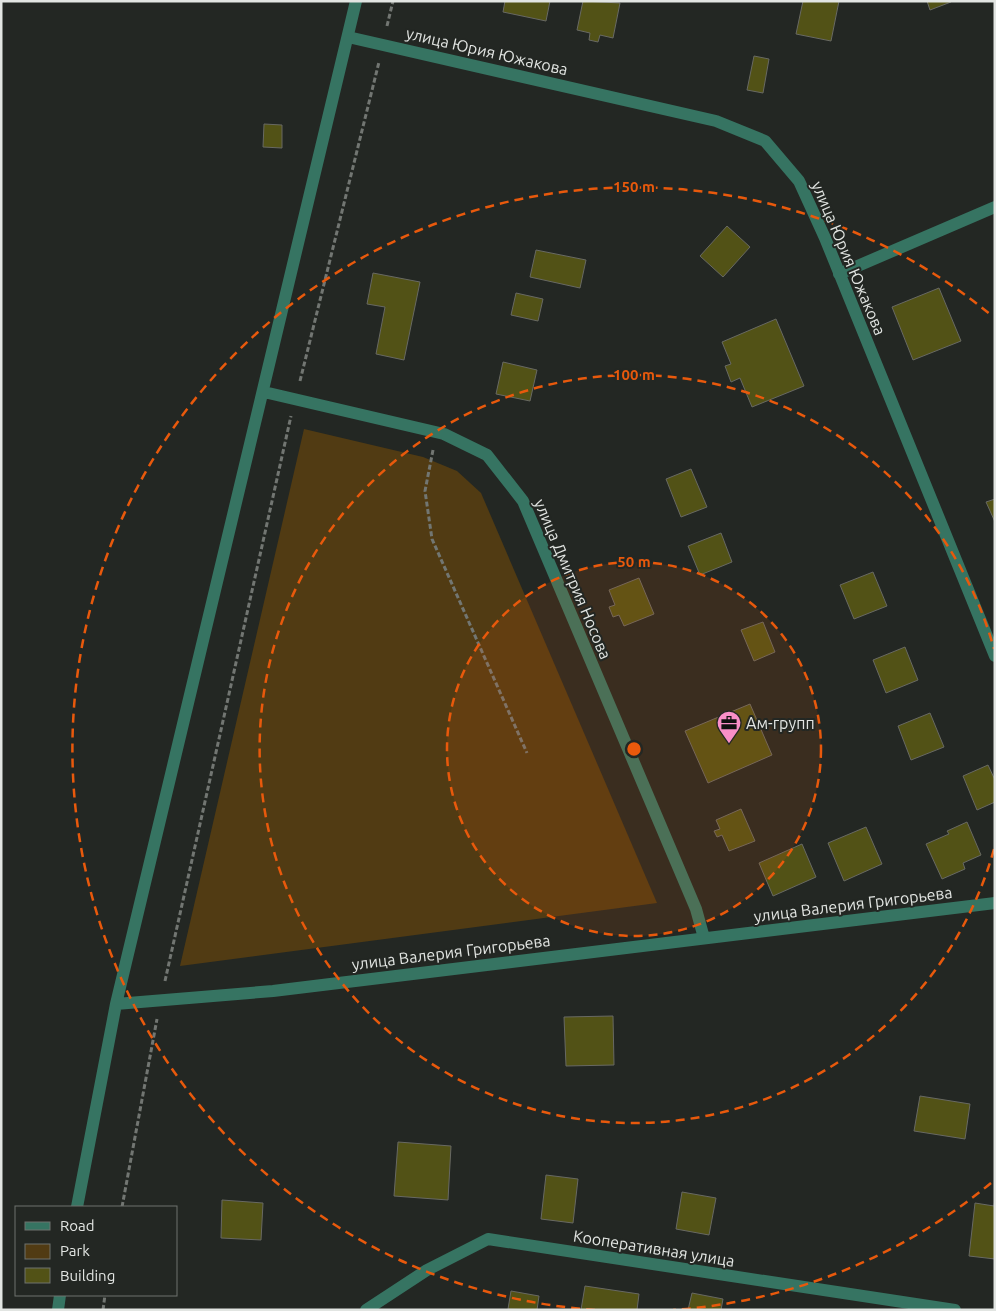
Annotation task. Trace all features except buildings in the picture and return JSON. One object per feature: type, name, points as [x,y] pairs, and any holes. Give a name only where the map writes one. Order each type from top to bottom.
[{"type":"street","points":[[77,1206],[116,1004],[264,392],[356,1]]},
{"type":"street","name":"улица Юрия Южакова","points":[[348,37],[716,121],[765,141],[799,181],[839,274],[995,656]]},
{"type":"street","points":[[839,274],[995,208]]},
{"type":"street","name":"улица Дмитрия Носова","points":[[264,392],[437,432],[487,455],[523,501],[696,909],[704,938]]},
{"type":"street","name":"улица Валерия Григорьева","points":[[116,1004],[273,991],[995,903]]},
{"type":"street","name":"Кооперативная улица","points":[[366,1310],[427,1270],[488,1239],[955,1310]]},
{"type":"street","points":[[58,1310],[60,1296]]},
{"type":"path","points":[[122,1206],[160,1001],[295,399],[393,1]]},
{"type":"path","points":[[437,432],[425,491],[432,539],[527,753]]},
{"type":"path","points":[[103,1310],[106,1296]]},
{"type":"green space","points":[[304,429],[423,457],[457,471],[481,493],[657,903],[180,966]]},
{"type":"place","name":"Ам-групп","points":[[729,744]]}]
